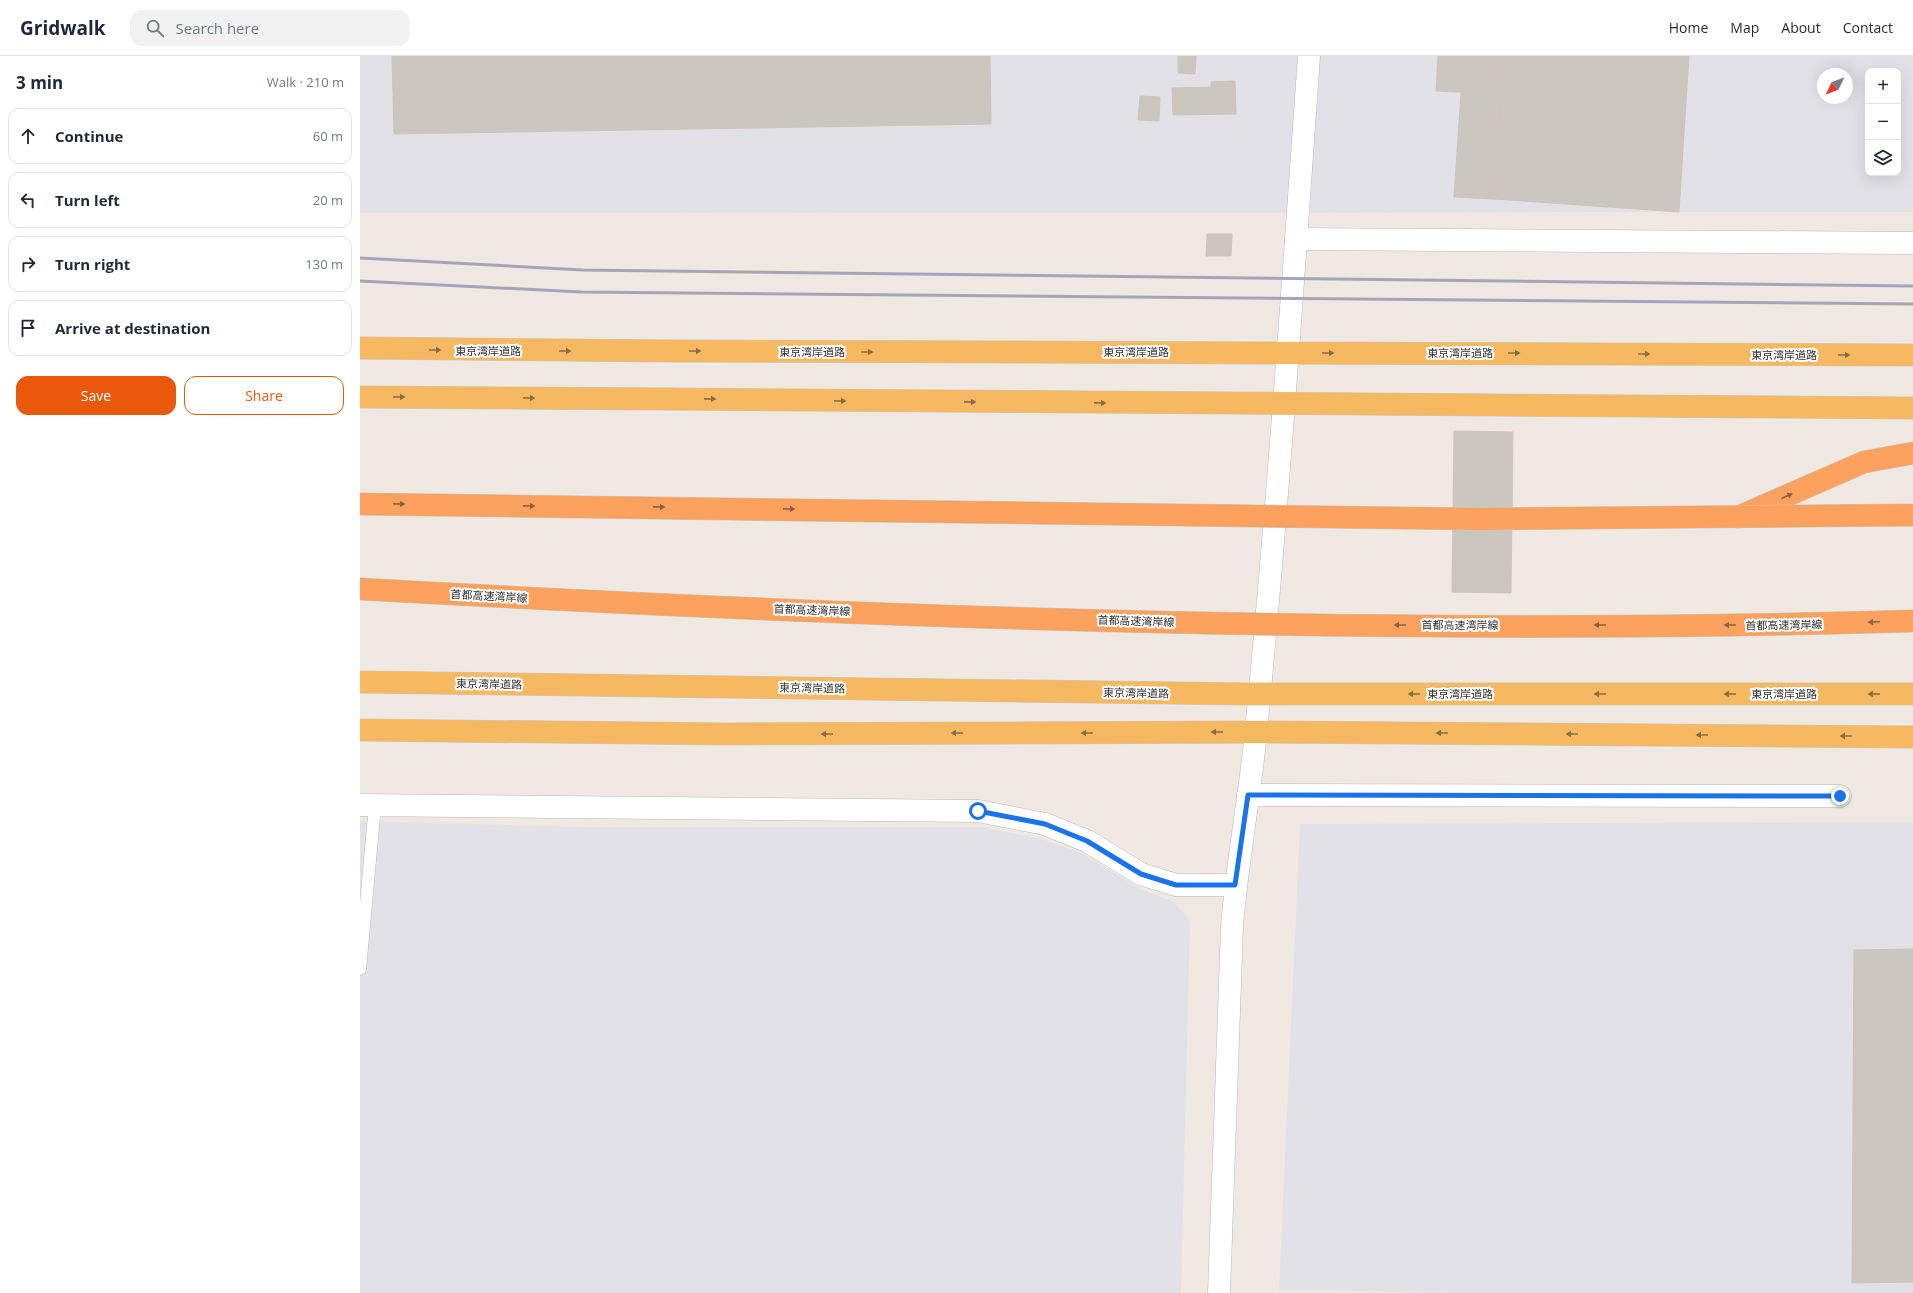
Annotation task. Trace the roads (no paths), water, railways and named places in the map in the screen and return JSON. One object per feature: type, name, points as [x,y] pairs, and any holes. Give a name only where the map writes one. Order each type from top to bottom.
[{"type":"highway","name":"東京湾岸道路","points":[[360,348],[664,351],[1913,355]]},
{"type":"highway","points":[[360,397],[1913,408]]},
{"type":"highway","points":[[1738,517],[1864,462],[1913,453]]},
{"type":"highway","points":[[360,504],[1482,519],[1913,515]]},
{"type":"highway","name":"首都高速湾岸線","points":[[360,589],[622,604],[1259,626],[1766,625],[1913,621]]},
{"type":"highway","name":"東京湾岸道路","points":[[360,682],[1247,694],[1913,694]]},
{"type":"highway","points":[[360,730],[728,734],[1256,732],[1913,737]]},
{"type":"street","points":[[1219,1293],[1221,1198],[1235,885],[1256,732],[1289,352],[1309,56]]},
{"type":"street","points":[[1296,239],[1913,243]]},
{"type":"street","points":[[1248,795],[1840,796]]},
{"type":"street","points":[[368,805],[978,811],[1045,824],[1087,841],[1141,874],[1176,885],[1235,885]]},
{"type":"lane","points":[[360,969],[368,805]]},
{"type":"railway","points":[[360,258],[583,270],[1913,286]]},
{"type":"railway","points":[[360,281],[581,292],[1913,304]]}]
